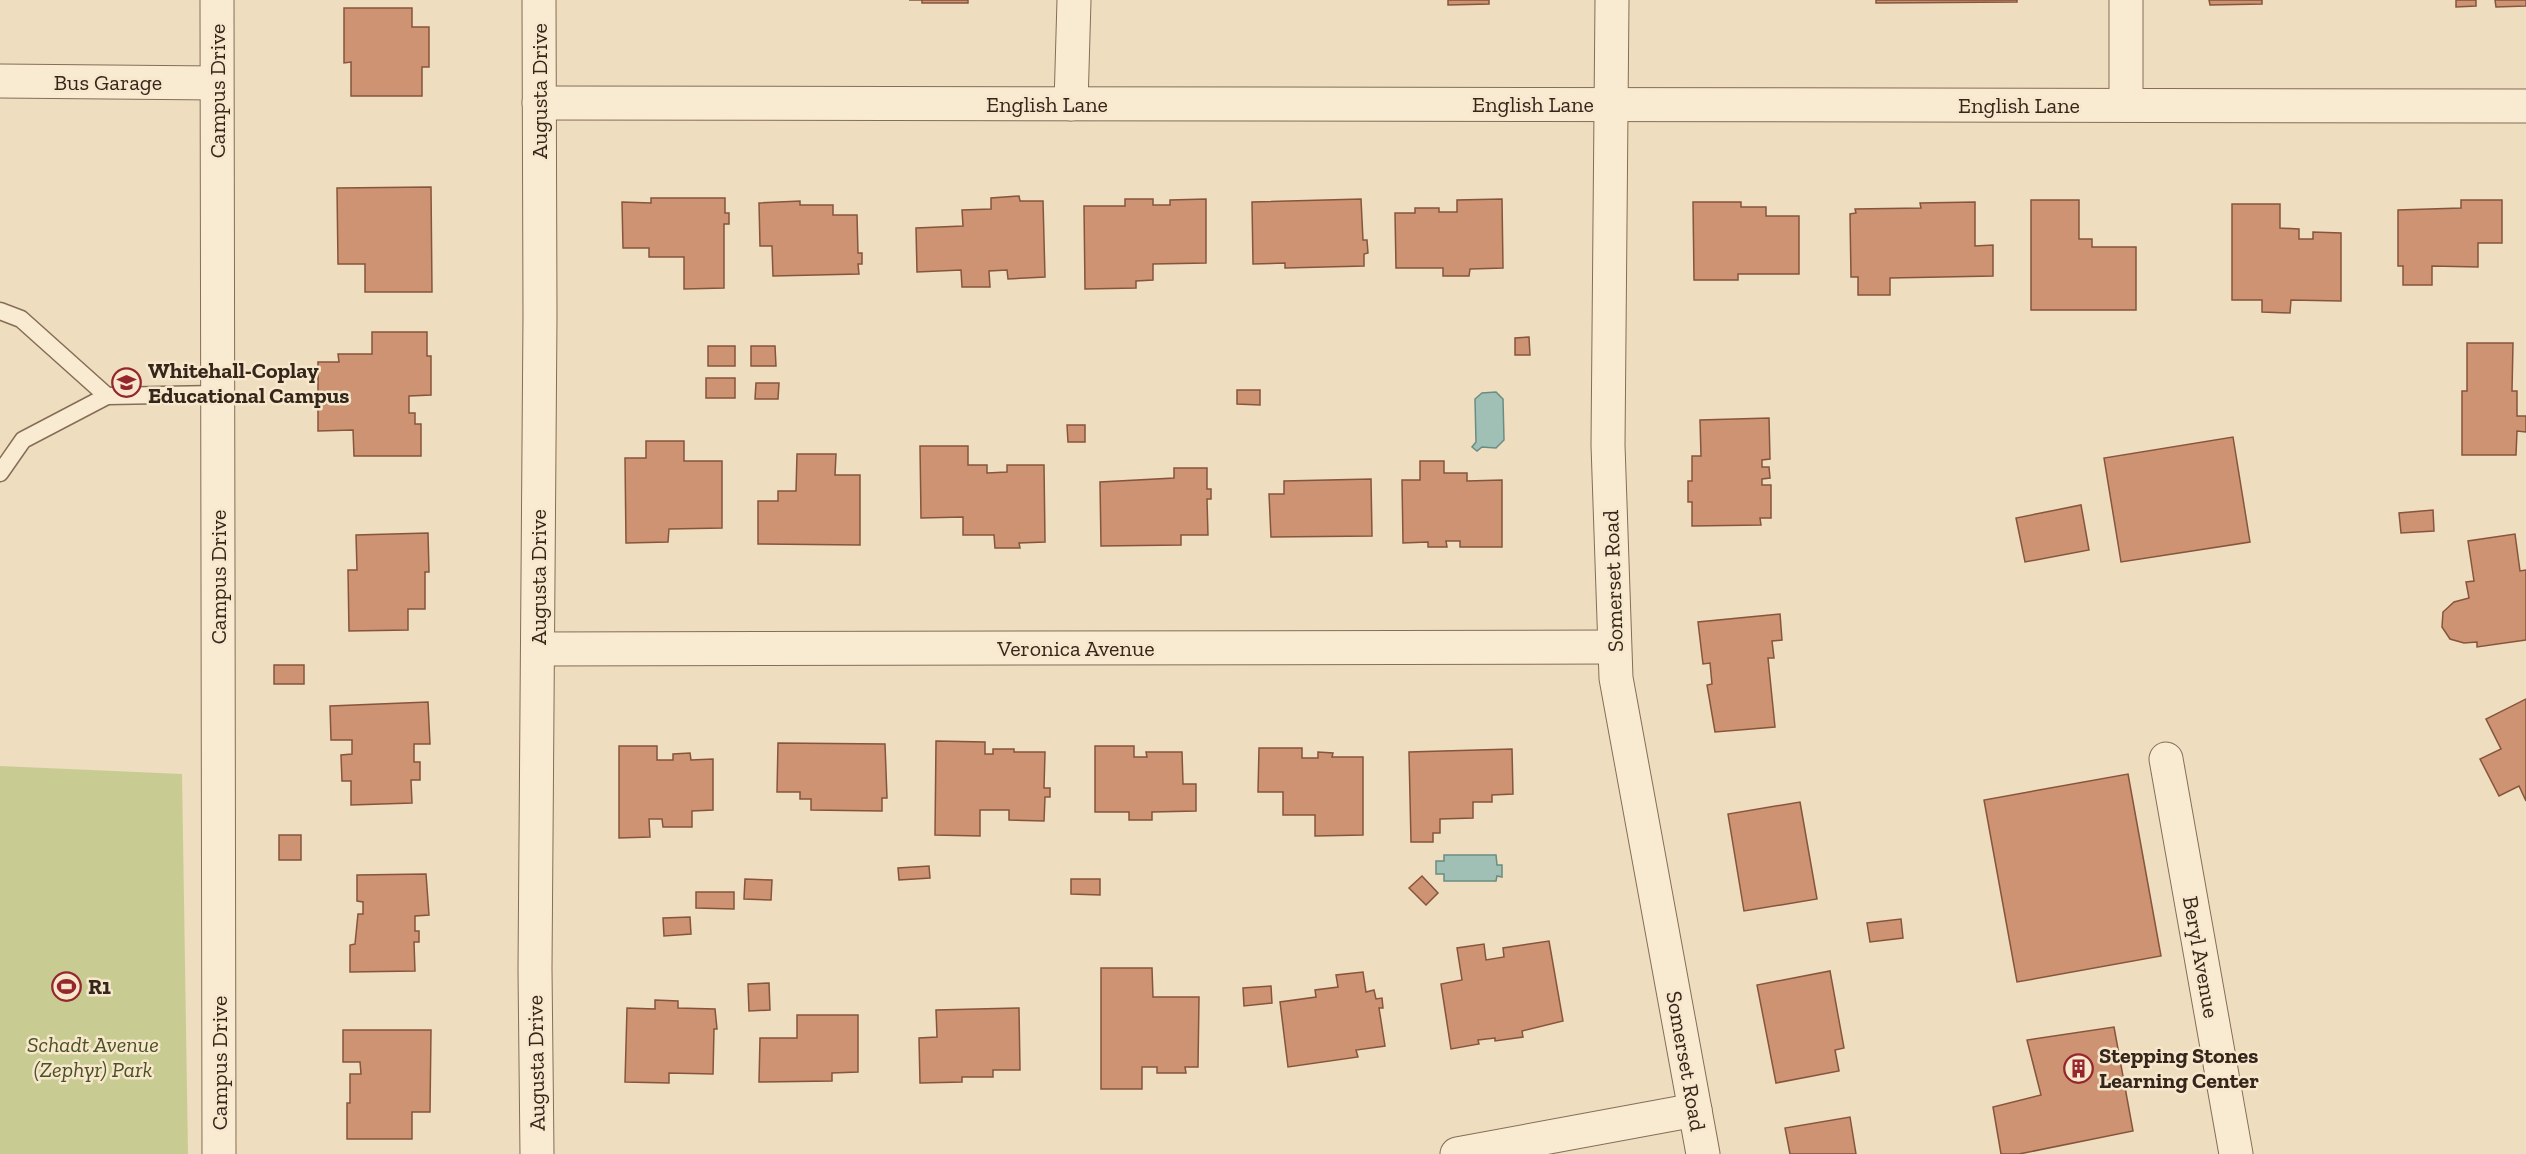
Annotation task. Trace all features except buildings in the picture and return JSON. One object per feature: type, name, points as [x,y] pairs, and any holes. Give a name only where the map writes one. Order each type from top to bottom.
[{"type":"street","name":"Campus Drive","points":[[217,0],[219,1154]]},
{"type":"street","name":"Augusta Drive","points":[[537,1154],[535,969],[540,316],[539,0]]},
{"type":"street","points":[[1071,104],[1074,0]]},
{"type":"street","name":"Somerset Road","points":[[1612,0],[1608,445],[1616,678],[1703,1154]]},
{"type":"street","points":[[2126,0],[2126,105]]},
{"type":"street","name":"Bus Garage","points":[[0,81],[216,82]]},
{"type":"street","name":"English Lane","points":[[539,103],[2526,106]]},
{"type":"street","name":"Veronica Avenue","points":[[538,649],[1614,647]]},
{"type":"street","name":"Beryl Avenue","points":[[2166,759],[2236,1154]]},
{"type":"street","points":[[1457,1154],[1695,1110]]},
{"type":"lane","points":[[0,311],[21,319],[107,396]]},
{"type":"lane","points":[[0,473],[23,440],[107,396],[217,394]]},
{"type":"green space","name":"Schadt Avenue (Zephyr) Park","points":[[0,766],[182,774],[188,1154],[0,1154]]},
{"type":"water","points":[[1496,392],[1503,399],[1504,440],[1496,448],[1482,447],[1477,451],[1472,447],[1476,442],[1475,399],[1482,393]]},
{"type":"water","points":[[1444,855],[1496,855],[1497,865],[1502,865],[1502,877],[1497,876],[1496,881],[1444,881],[1444,874],[1436,874],[1436,861],[1444,861]]},
{"type":"place","name":"Whitehall-Coplay Educational Campus","points":[[127,383]]},
{"type":"place","name":"R1","points":[[67,986]]},
{"type":"place","name":"Stepping Stones Learning Center","points":[[2078,1068]]}]
